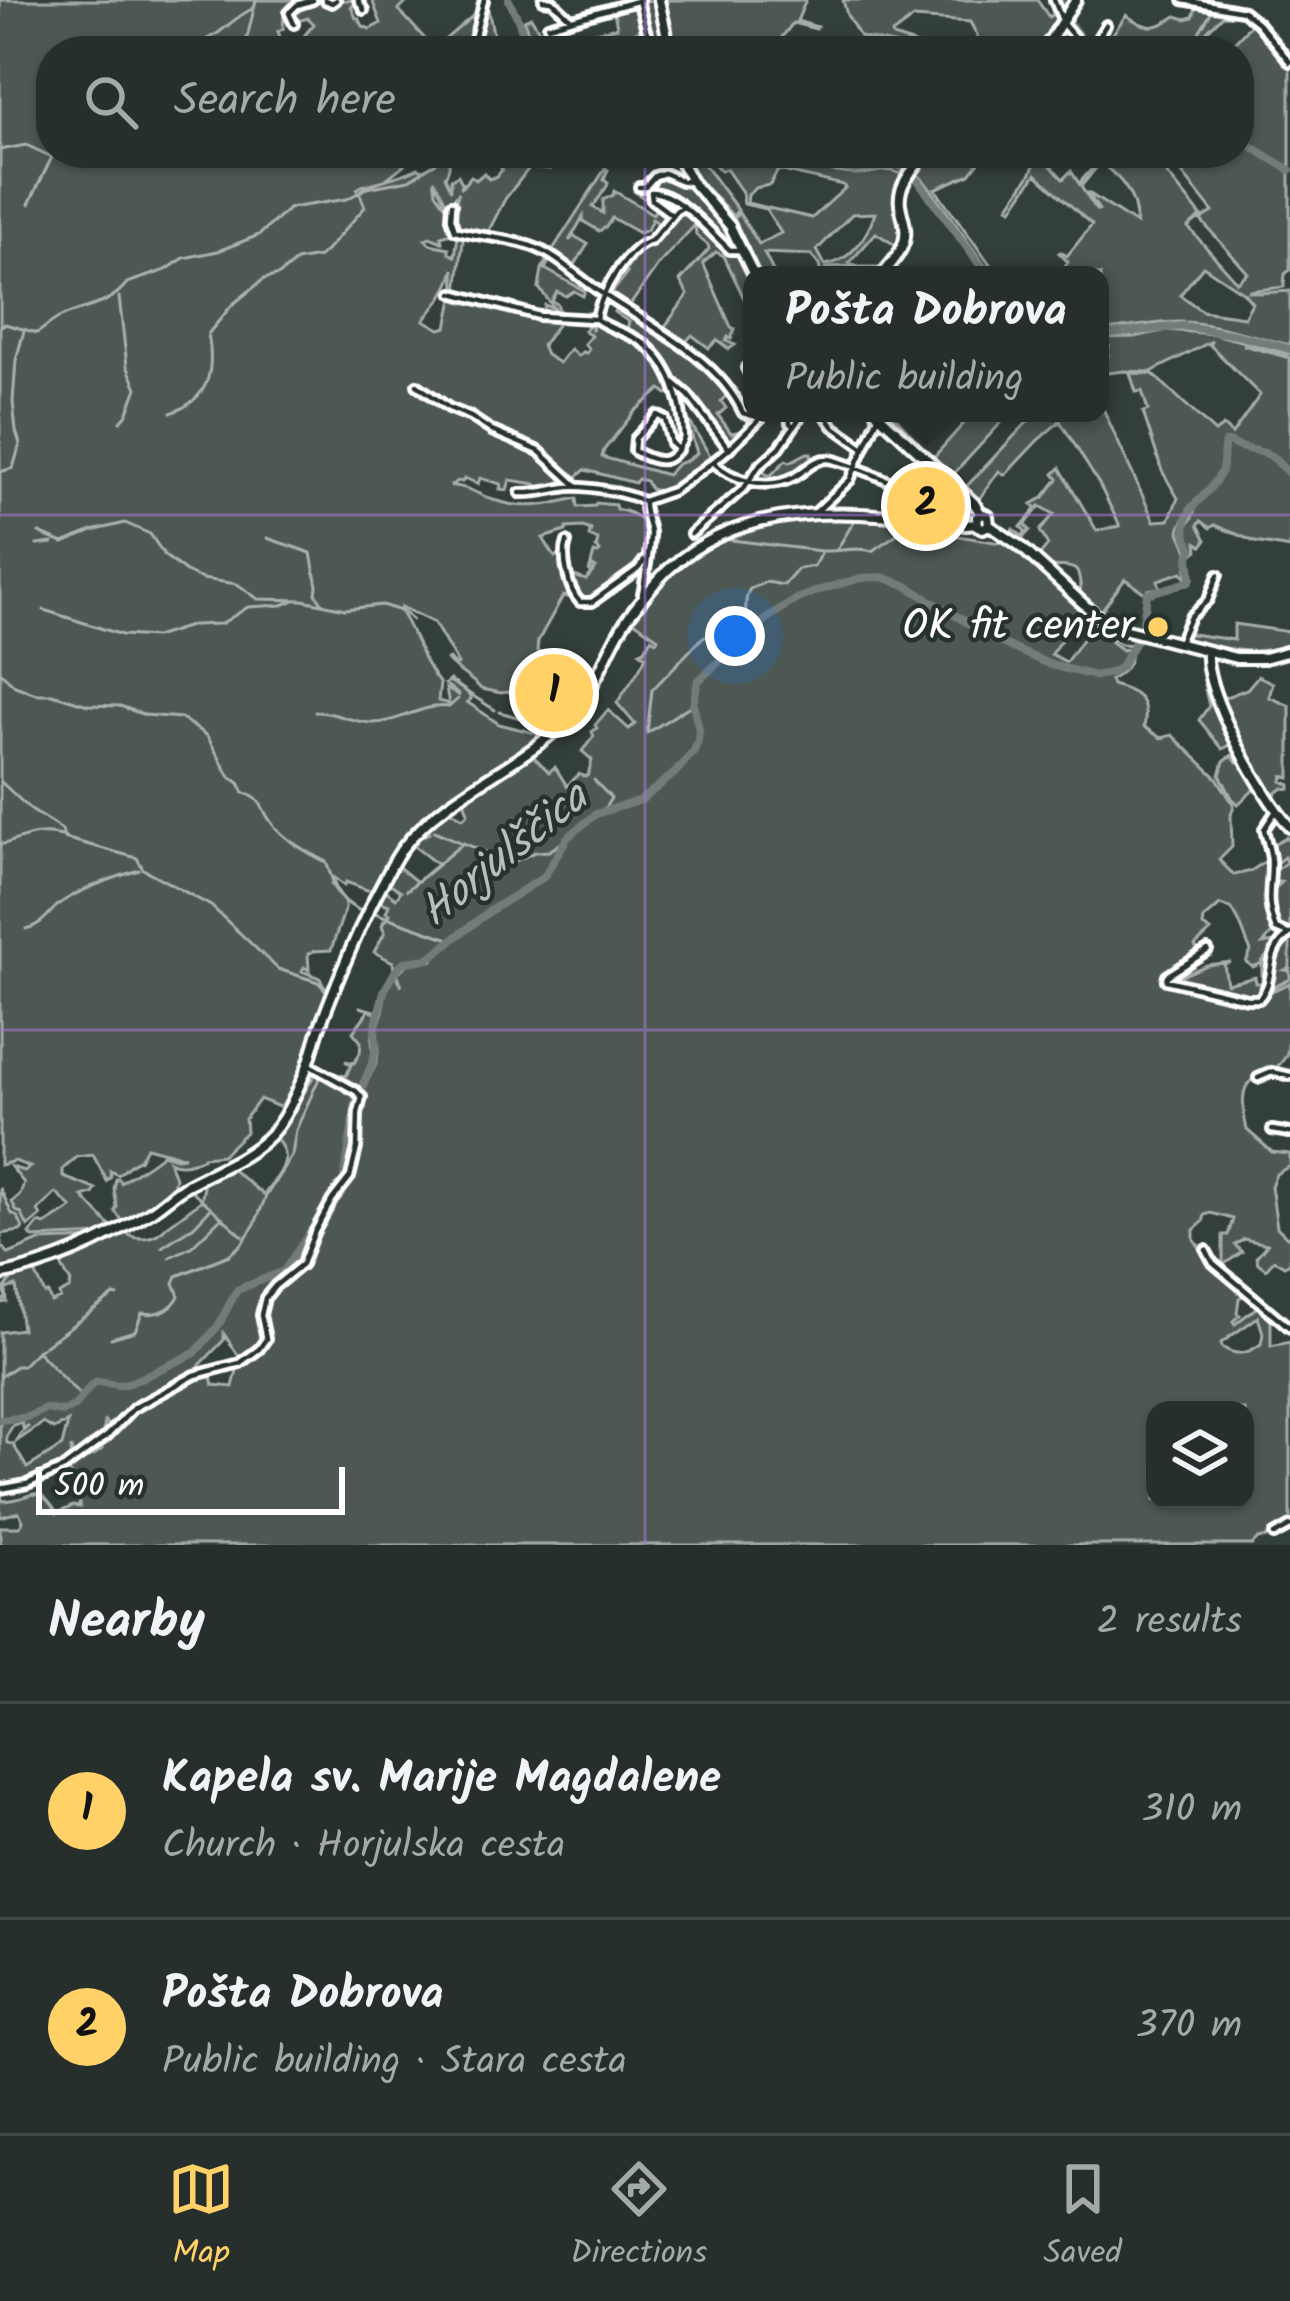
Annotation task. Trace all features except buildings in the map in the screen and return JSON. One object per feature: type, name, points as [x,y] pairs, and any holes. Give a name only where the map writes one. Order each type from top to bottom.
[{"type":"street","points":[[294,24],[291,9],[313,0]]},
{"type":"street","points":[[326,0],[336,0]]},
{"type":"street","points":[[358,0],[364,10]]},
{"type":"street","points":[[476,36],[484,0]]},
{"type":"street","points":[[543,0],[553,0],[571,20]]},
{"type":"street","points":[[548,26],[638,0],[649,36]]},
{"type":"street","points":[[658,0],[666,36]]},
{"type":"street","points":[[1054,0],[1076,36]]},
{"type":"street","points":[[1053,36],[1076,0]]},
{"type":"street","points":[[1184,0],[1212,7],[1239,5],[1290,62]]},
{"type":"street","points":[[1099,36],[1106,25]]},
{"type":"street","points":[[684,168],[730,226],[750,266]]},
{"type":"street","points":[[888,266],[904,244],[900,194],[914,168]]},
{"type":"street","points":[[639,187],[664,172],[692,182]]},
{"type":"street","points":[[672,215],[652,200],[651,192],[659,191],[707,224],[730,250],[743,250]]},
{"type":"street","points":[[452,204],[452,225],[458,232],[535,247],[663,330],[724,384],[743,413]]},
{"type":"street","points":[[596,319],[602,294],[640,244],[651,242],[682,208]]},
{"type":"street","points":[[453,292],[539,316],[596,319],[647,346],[729,449]]},
{"type":"street","points":[[673,382],[684,431],[678,450],[665,461],[632,448],[657,415],[665,419],[671,443],[678,450]]},
{"type":"street","points":[[417,385],[492,431],[539,451],[577,486],[618,491],[644,501],[673,491],[756,422]]},
{"type":"street","points":[[790,422],[794,426]]},
{"type":"street","points":[[691,534],[736,496],[797,422]]},
{"type":"street","points":[[831,422],[864,448]]},
{"type":"street","points":[[814,514],[857,468],[875,422]]},
{"type":"street","points":[[887,422],[974,503],[979,519]]},
{"type":"street","points":[[713,462],[748,482],[780,483],[828,458],[934,501],[950,480]]},
{"type":"street","points":[[520,493],[577,486]]},
{"type":"street","points":[[568,542],[563,557],[574,597],[592,602],[638,569],[645,558],[651,538],[644,501]]},
{"type":"street","points":[[0,1275],[69,1254],[126,1226],[176,1191],[266,1140],[308,1065],[360,926],[402,849],[461,795],[525,756],[556,730],[590,691],[614,639],[639,605],[674,565],[716,537],[758,523],[814,514],[988,516],[989,525],[1020,546],[1099,618],[1119,628],[1247,659],[1290,651]]},
{"type":"street","points":[[639,605],[645,558]]},
{"type":"street","points":[[1178,642],[1190,616],[1208,600],[1218,574]]},
{"type":"street","points":[[1207,651],[1230,730],[1290,827]]},
{"type":"street","points":[[1208,950],[1166,980],[1246,999],[1259,999],[1267,990],[1275,949],[1290,934],[1276,929],[1269,910],[1271,856],[1264,829],[1276,811]]},
{"type":"street","points":[[0,1489],[28,1484],[64,1468],[107,1436],[134,1408],[195,1376],[240,1363],[259,1349],[266,1339],[261,1316],[265,1298],[302,1264],[332,1200],[350,1177],[357,1148],[359,1094],[308,1065]]},
{"type":"street","points":[[1258,1078],[1279,1071],[1290,1076]]},
{"type":"street","points":[[1272,1130],[1290,1133]]},
{"type":"street","points":[[1206,1250],[1214,1263],[1290,1328]]},
{"type":"street","points":[[1274,1535],[1290,1526]]},
{"type":"shaded area","points":[[0,0],[307,0],[284,15],[280,36],[36,36],[36,168],[400,168],[385,180],[418,168],[448,168],[445,176],[451,190],[451,179],[458,175],[461,188],[471,176],[476,180],[484,173],[489,179],[501,168],[529,168],[505,199],[487,234],[456,229],[451,213],[459,192],[448,206],[434,179],[455,232],[441,236],[442,242],[425,239],[449,248],[455,256],[458,235],[464,233],[457,291],[536,311],[544,310],[545,305],[555,309],[539,288],[549,256],[553,260],[545,269],[585,291],[583,296],[557,292],[552,301],[561,315],[535,314],[455,291],[454,269],[446,290],[424,320],[440,329],[447,327],[453,299],[465,303],[467,297],[536,317],[563,317],[542,345],[546,355],[559,363],[570,349],[578,356],[586,353],[589,349],[584,344],[591,336],[584,330],[592,323],[592,331],[597,322],[652,355],[672,392],[661,389],[635,411],[602,457],[667,475],[697,453],[685,414],[712,459],[683,482],[659,491],[650,489],[646,481],[635,483],[585,470],[574,479],[555,467],[568,486],[538,488],[510,480],[507,490],[480,478],[478,484],[465,478],[450,486],[517,505],[577,498],[578,507],[615,505],[645,525],[647,539],[640,566],[583,602],[576,598],[571,575],[586,580],[596,568],[589,572],[594,553],[600,551],[598,540],[583,527],[543,538],[555,557],[562,553],[564,566],[559,569],[565,568],[573,598],[563,596],[537,651],[553,662],[568,651],[580,660],[579,669],[547,709],[520,690],[481,689],[447,660],[458,664],[434,623],[401,607],[440,684],[438,701],[449,704],[446,689],[460,696],[445,684],[450,680],[467,692],[471,699],[467,702],[499,724],[542,738],[462,791],[417,828],[376,890],[346,882],[344,886],[334,878],[331,884],[345,909],[331,950],[308,954],[309,970],[304,967],[302,971],[320,978],[333,991],[284,1109],[260,1099],[245,1119],[246,1132],[222,1155],[185,1164],[169,1161],[175,1178],[170,1193],[124,1224],[115,1211],[116,1179],[121,1183],[162,1154],[184,1157],[146,1147],[139,1160],[118,1175],[110,1171],[107,1181],[93,1155],[77,1157],[63,1169],[63,1177],[96,1189],[83,1197],[113,1229],[103,1235],[33,1238],[30,1234],[39,1223],[45,1225],[72,1208],[56,1193],[28,1227],[12,1202],[24,1183],[11,1167],[24,1171],[30,1167],[15,1161],[0,1165]]},
{"type":"shaded area","points":[[356,0],[351,6],[356,18],[370,29],[381,23],[372,0],[409,0],[399,10],[422,36],[304,36],[314,24],[308,18],[295,22],[291,12],[300,5]]},
{"type":"shaded area","points":[[486,0],[494,36],[449,36],[482,8]]},
{"type":"shaded area","points":[[656,0],[662,36],[651,36],[641,1]]},
{"type":"shaded area","points":[[666,0],[806,0],[797,21],[817,27],[793,23],[783,36],[673,36]]},
{"type":"shaded area","points":[[843,0],[1037,0],[1049,17],[1054,13],[1060,22],[1051,36],[977,36],[970,22],[914,18],[893,36],[859,36]]},
{"type":"shaded area","points":[[635,4],[644,29],[624,36],[578,36],[617,27],[614,11]]},
{"type":"shaded area","points":[[1197,5],[1244,13],[1290,63],[1290,270],[1284,287],[1248,291],[1290,291],[1290,345],[1196,323],[1109,329],[1109,266],[1065,266],[1068,262],[1059,253],[1067,256],[1092,225],[1036,174],[1012,209],[1008,207],[1033,168],[1053,168],[1063,179],[1071,171],[1096,210],[1087,192],[1136,224],[1131,197],[1107,168],[1162,168],[1203,218],[1213,212],[1178,168],[1254,168],[1254,36],[1240,36],[1252,23],[1241,16],[1223,15],[1204,36],[1111,36],[1126,15],[1151,26],[1176,16],[1193,17]],"holes":[[[1199,218],[1248,273],[1237,282],[1188,227]],[[1203,266],[1252,303],[1244,317],[1202,311],[1180,295]]]},
{"type":"shaded area","points":[[531,17],[543,36],[529,36],[524,20]]},
{"type":"shaded area","points":[[692,168],[707,168],[738,210],[733,216]]},
{"type":"shaded area","points":[[718,168],[899,173],[905,177],[900,191],[900,245],[886,266],[880,266],[898,247],[876,233],[849,263],[857,266],[819,266],[811,255],[764,253],[770,266],[757,266],[734,219],[739,213],[759,244],[781,233],[766,209],[744,204],[742,192],[726,169]],"holes":[[[778,170],[843,185],[812,218],[747,203],[748,195],[770,185]],[[875,213],[857,246],[825,265],[817,250],[852,214]]]},
{"type":"shaded area","points":[[975,168],[935,189],[991,266],[985,266],[915,171]]},
{"type":"shaded area","points":[[605,169],[608,183],[593,207],[603,213],[603,200],[614,191],[653,214],[657,207],[635,192],[659,175],[691,186],[731,235],[746,266],[743,296],[724,256],[716,252],[703,263],[735,329],[726,341],[735,345],[729,349],[717,340],[709,348],[692,335],[683,345],[663,329],[688,295],[680,281],[709,249],[696,235],[695,225],[628,308],[605,294],[628,272],[622,275],[630,259],[672,220],[668,216],[647,240],[658,223],[652,219],[647,230],[639,233],[612,218],[599,231],[583,217],[569,241],[574,236],[588,244],[573,268],[550,254]]},
{"type":"shaded area","points":[[618,304],[686,350],[730,392],[721,401],[726,408],[718,415],[731,433],[755,422],[729,444],[641,335],[627,328],[629,322],[614,312]]},
{"type":"shaded area","points":[[1167,330],[1214,334],[1290,354],[1243,345],[1290,358],[1290,548],[1255,542],[1201,521],[1198,525],[1206,540],[1202,546],[1197,543],[1193,554],[1185,528],[1195,501],[1179,530],[1188,551],[1186,579],[1182,572],[1158,580],[1160,588],[1145,593],[1125,579],[1101,611],[1096,611],[1081,595],[1076,570],[1051,567],[1040,559],[1048,545],[1040,531],[1054,514],[1040,506],[1025,525],[1030,530],[1020,541],[1010,534],[1013,529],[1022,536],[1026,532],[1021,527],[1037,508],[1032,504],[1058,479],[1054,474],[1060,468],[1097,531],[1120,526],[1061,422],[1109,422],[1154,521],[1169,520],[1178,498],[1162,471],[1143,412],[1148,410],[1142,391],[1136,392],[1130,373],[1153,374],[1215,432],[1223,426],[1232,434],[1260,395],[1209,344],[1212,341],[1151,372],[1109,373],[1109,338]]},
{"type":"shaded area","points":[[895,422],[933,458],[965,422],[1002,422],[951,477]]},
{"type":"shaded area","points":[[1027,422],[1059,422],[1005,475],[999,471],[977,502],[964,489]]},
{"type":"shaded area","points":[[807,453],[812,463],[787,479],[755,481],[760,466],[771,475],[786,460]]},
{"type":"shaded area","points":[[829,515],[915,519],[921,521],[922,530],[1000,543],[1004,539],[1114,630],[1111,642],[1122,650],[1129,648],[1128,665],[1110,680],[1112,685],[1128,690],[1143,703],[1144,727],[1161,738],[1172,735],[1217,778],[1234,805],[1232,847],[1219,860],[1234,875],[1269,862],[1268,907],[1269,889],[1274,891],[1281,882],[1274,882],[1271,875],[1286,862],[1284,857],[1272,867],[1270,846],[1286,837],[1290,843],[1290,932],[1276,929],[1263,944],[1279,941],[1253,967],[1246,962],[1251,951],[1238,919],[1231,908],[1220,905],[1204,919],[1203,926],[1211,931],[1195,946],[1208,949],[1164,979],[1260,1001],[1269,988],[1272,958],[1259,998],[1171,980],[1207,965],[1231,962],[1224,964],[1227,984],[1255,977],[1256,983],[1262,983],[1262,966],[1290,936],[1290,968],[1285,970],[1290,971],[1290,979],[1270,989],[1290,983],[1287,1053],[1280,1064],[1249,1083],[1244,1107],[1247,1130],[1272,1152],[1290,1154],[1290,1166],[1276,1174],[1271,1186],[1277,1227],[1290,1235],[1290,1263],[1284,1266],[1274,1260],[1266,1269],[1256,1257],[1267,1244],[1244,1239],[1235,1245],[1242,1252],[1223,1265],[1223,1235],[1228,1235],[1233,1219],[1211,1213],[1194,1230],[1194,1239],[1248,1294],[1239,1298],[1235,1324],[1261,1304],[1271,1314],[1271,1346],[1290,1342],[1290,1524],[1252,1545],[0,1545],[0,1527],[20,1527],[23,1521],[19,1512],[0,1517],[0,1494],[3,1501],[39,1494],[57,1513],[80,1507],[67,1467],[88,1451],[93,1456],[102,1449],[99,1443],[125,1418],[118,1419],[118,1422],[98,1441],[117,1421],[105,1422],[98,1439],[73,1459],[71,1447],[70,1461],[61,1468],[27,1483],[0,1488],[0,1332],[22,1329],[16,1286],[6,1289],[7,1302],[0,1303],[6,1298],[4,1289],[14,1276],[34,1270],[51,1302],[60,1298],[71,1283],[63,1261],[122,1231],[140,1238],[157,1234],[201,1201],[204,1187],[198,1182],[217,1177],[229,1167],[264,1195],[285,1159],[274,1135],[315,1074],[360,1096],[376,1064],[379,1047],[375,1036],[385,992],[395,975],[402,986],[397,973],[410,962],[433,960],[434,953],[404,963],[394,970],[393,962],[374,952],[390,914],[386,912],[389,905],[375,900],[382,888],[396,898],[401,891],[386,881],[395,864],[417,882],[438,865],[410,843],[429,833],[426,827],[447,809],[463,818],[468,813],[464,800],[469,792],[531,754],[549,772],[555,767],[567,786],[579,774],[588,775],[592,760],[582,751],[608,710],[629,729],[635,724],[617,703],[646,656],[640,652],[651,638],[658,638],[631,619],[661,580],[690,555],[726,535]],"holes":[[[1079,614],[1088,631],[1066,662],[1051,654]],[[1258,1317],[1261,1344],[1237,1353],[1222,1347],[1221,1343]],[[224,1334],[242,1361],[263,1346],[238,1366],[233,1387],[213,1385],[210,1373],[199,1370]],[[68,1422],[62,1446],[27,1468],[13,1444],[7,1443],[13,1425],[29,1426],[17,1441],[43,1423],[54,1429]]]},
{"type":"shaded area","points":[[1234,624],[1290,632],[1290,645],[1245,651],[1182,638],[1184,633],[1234,640]]},
{"type":"shaded area","points":[[1258,676],[1273,683],[1269,697],[1290,706],[1290,778],[1283,776],[1282,781],[1290,789],[1283,788],[1271,797],[1238,742],[1222,703],[1223,698],[1247,689]]},
{"type":"shaded area","points":[[1210,683],[1238,756],[1230,745],[1223,749],[1199,720],[1209,706],[1204,685]]},
{"type":"shaded area","points":[[1232,755],[1237,762],[1242,759],[1258,786],[1238,804],[1220,775],[1224,761]]},
{"type":"shaded area","points":[[369,1010],[379,1015],[373,1056],[359,1088],[336,1074],[346,1076],[351,1065],[345,1061],[354,1063],[360,1053],[361,1042],[353,1032]]},
{"type":"shaded area","points":[[0,1188],[23,1228],[1,1234],[1,1245],[9,1254],[39,1241],[96,1239],[0,1273]]},
{"type":"waterway","points":[[248,36],[256,0]]},
{"type":"waterway","points":[[509,0],[524,36]]},
{"type":"waterway","points":[[1060,0],[1063,14],[1079,36]]},
{"type":"waterway","points":[[213,36],[254,8]]},
{"type":"waterway","points":[[1197,36],[1211,12]]},
{"type":"waterway","points":[[0,150],[26,145],[36,150]]},
{"type":"waterway","points":[[1254,148],[1290,170]]},
{"type":"waterway","points":[[29,204],[47,168]]},
{"type":"waterway","points":[[0,326],[37,333],[61,317],[105,301],[127,283],[166,270],[184,258],[259,235],[290,208],[347,199],[367,188],[409,180],[428,168]]},
{"type":"waterway","points":[[843,168],[872,168]]},
{"type":"waterway","points":[[902,168],[917,179],[980,266]]},
{"type":"waterway","points":[[171,413],[201,392],[211,360],[208,334],[232,305],[264,279],[325,252],[365,207],[360,194]]},
{"type":"waterway","points":[[119,297],[127,366],[137,388],[121,421]]},
{"type":"waterway","points":[[1109,334],[1184,326],[1290,349]]},
{"type":"waterway","points":[[0,472],[13,468],[20,444],[13,402],[24,331]]},
{"type":"waterway","name":"Horjulščica","points":[[0,1420],[46,1409],[62,1412],[74,1407],[97,1382],[132,1382],[195,1353],[218,1326],[237,1290],[284,1271],[344,1181],[356,1101],[372,1065],[384,991],[396,970],[404,962],[428,959],[491,910],[544,877],[567,838],[596,814],[641,800],[675,773],[698,741],[693,704],[698,681],[766,619],[823,589],[882,577],[905,585],[999,642],[1051,665],[1095,676],[1110,673],[1121,667],[1142,629],[1147,594],[1191,578],[1192,549],[1185,524],[1221,472],[1225,443],[1267,454],[1290,474]]},
{"type":"waterway","points":[[836,551],[856,518]]},
{"type":"waterway","points":[[39,533],[63,543],[125,523],[150,534],[165,556],[186,572],[237,584],[258,599],[303,600],[345,609],[382,605],[412,620]]},
{"type":"waterway","points":[[693,704],[647,733],[652,690],[703,637],[743,623],[750,589],[766,582],[784,585],[798,569],[814,566],[822,551],[872,551],[903,530],[920,526]]},
{"type":"waterway","points":[[267,538],[311,553],[316,594],[323,604]]},
{"type":"waterway","points":[[723,539],[821,551]]},
{"type":"waterway","points":[[1003,541],[1105,634],[1120,644],[1134,645]]},
{"type":"waterway","points":[[37,545],[53,543]]},
{"type":"waterway","points":[[44,610],[122,635],[155,637],[193,625],[221,624],[248,607],[292,601]]},
{"type":"waterway","points":[[0,672],[15,686],[36,694],[181,718],[207,736],[230,777],[260,803],[276,828],[326,862],[342,897],[363,912]]},
{"type":"waterway","points":[[451,682],[495,710]]},
{"type":"waterway","points":[[315,712],[383,722],[449,707],[458,699]]},
{"type":"waterway","points":[[500,712],[547,726]]},
{"type":"waterway","points":[[594,780],[611,798],[603,811]]},
{"type":"waterway","points":[[0,781],[62,830],[64,838],[137,858],[143,869],[211,906],[278,969],[318,982],[329,994]]},
{"type":"waterway","points":[[434,831],[460,842]]},
{"type":"waterway","points":[[0,845],[37,834],[61,836]]},
{"type":"waterway","points":[[407,890],[463,843],[511,863],[566,840]]},
{"type":"waterway","points":[[26,929],[74,895],[139,870]]},
{"type":"waterway","points":[[372,912],[452,940]]},
{"type":"waterway","points":[[360,1007],[381,1013]]},
{"type":"waterway","points":[[323,1070],[361,1092]]},
{"type":"waterway","points":[[111,1338],[135,1331],[142,1313],[172,1305],[179,1296],[174,1283],[177,1276],[229,1255],[241,1245],[292,1155],[296,1130],[320,1076]]},
{"type":"waterway","points":[[190,1189],[243,1236]]},
{"type":"waterway","points":[[162,1247],[211,1208]]},
{"type":"waterway","points":[[170,1257],[191,1247],[220,1219]]},
{"type":"waterway","points":[[37,1351],[118,1296]]},
{"type":"waterway","points":[[0,1377],[22,1366],[37,1351],[82,1398]]},
{"type":"place","name":"Pošta Dobrova","points":[[926,506]]},
{"type":"place","name":"OK fit center","points":[[1158,627]]},
{"type":"place","name":"Kapela sv. Marije Magdalene","points":[[554,693]]}]
